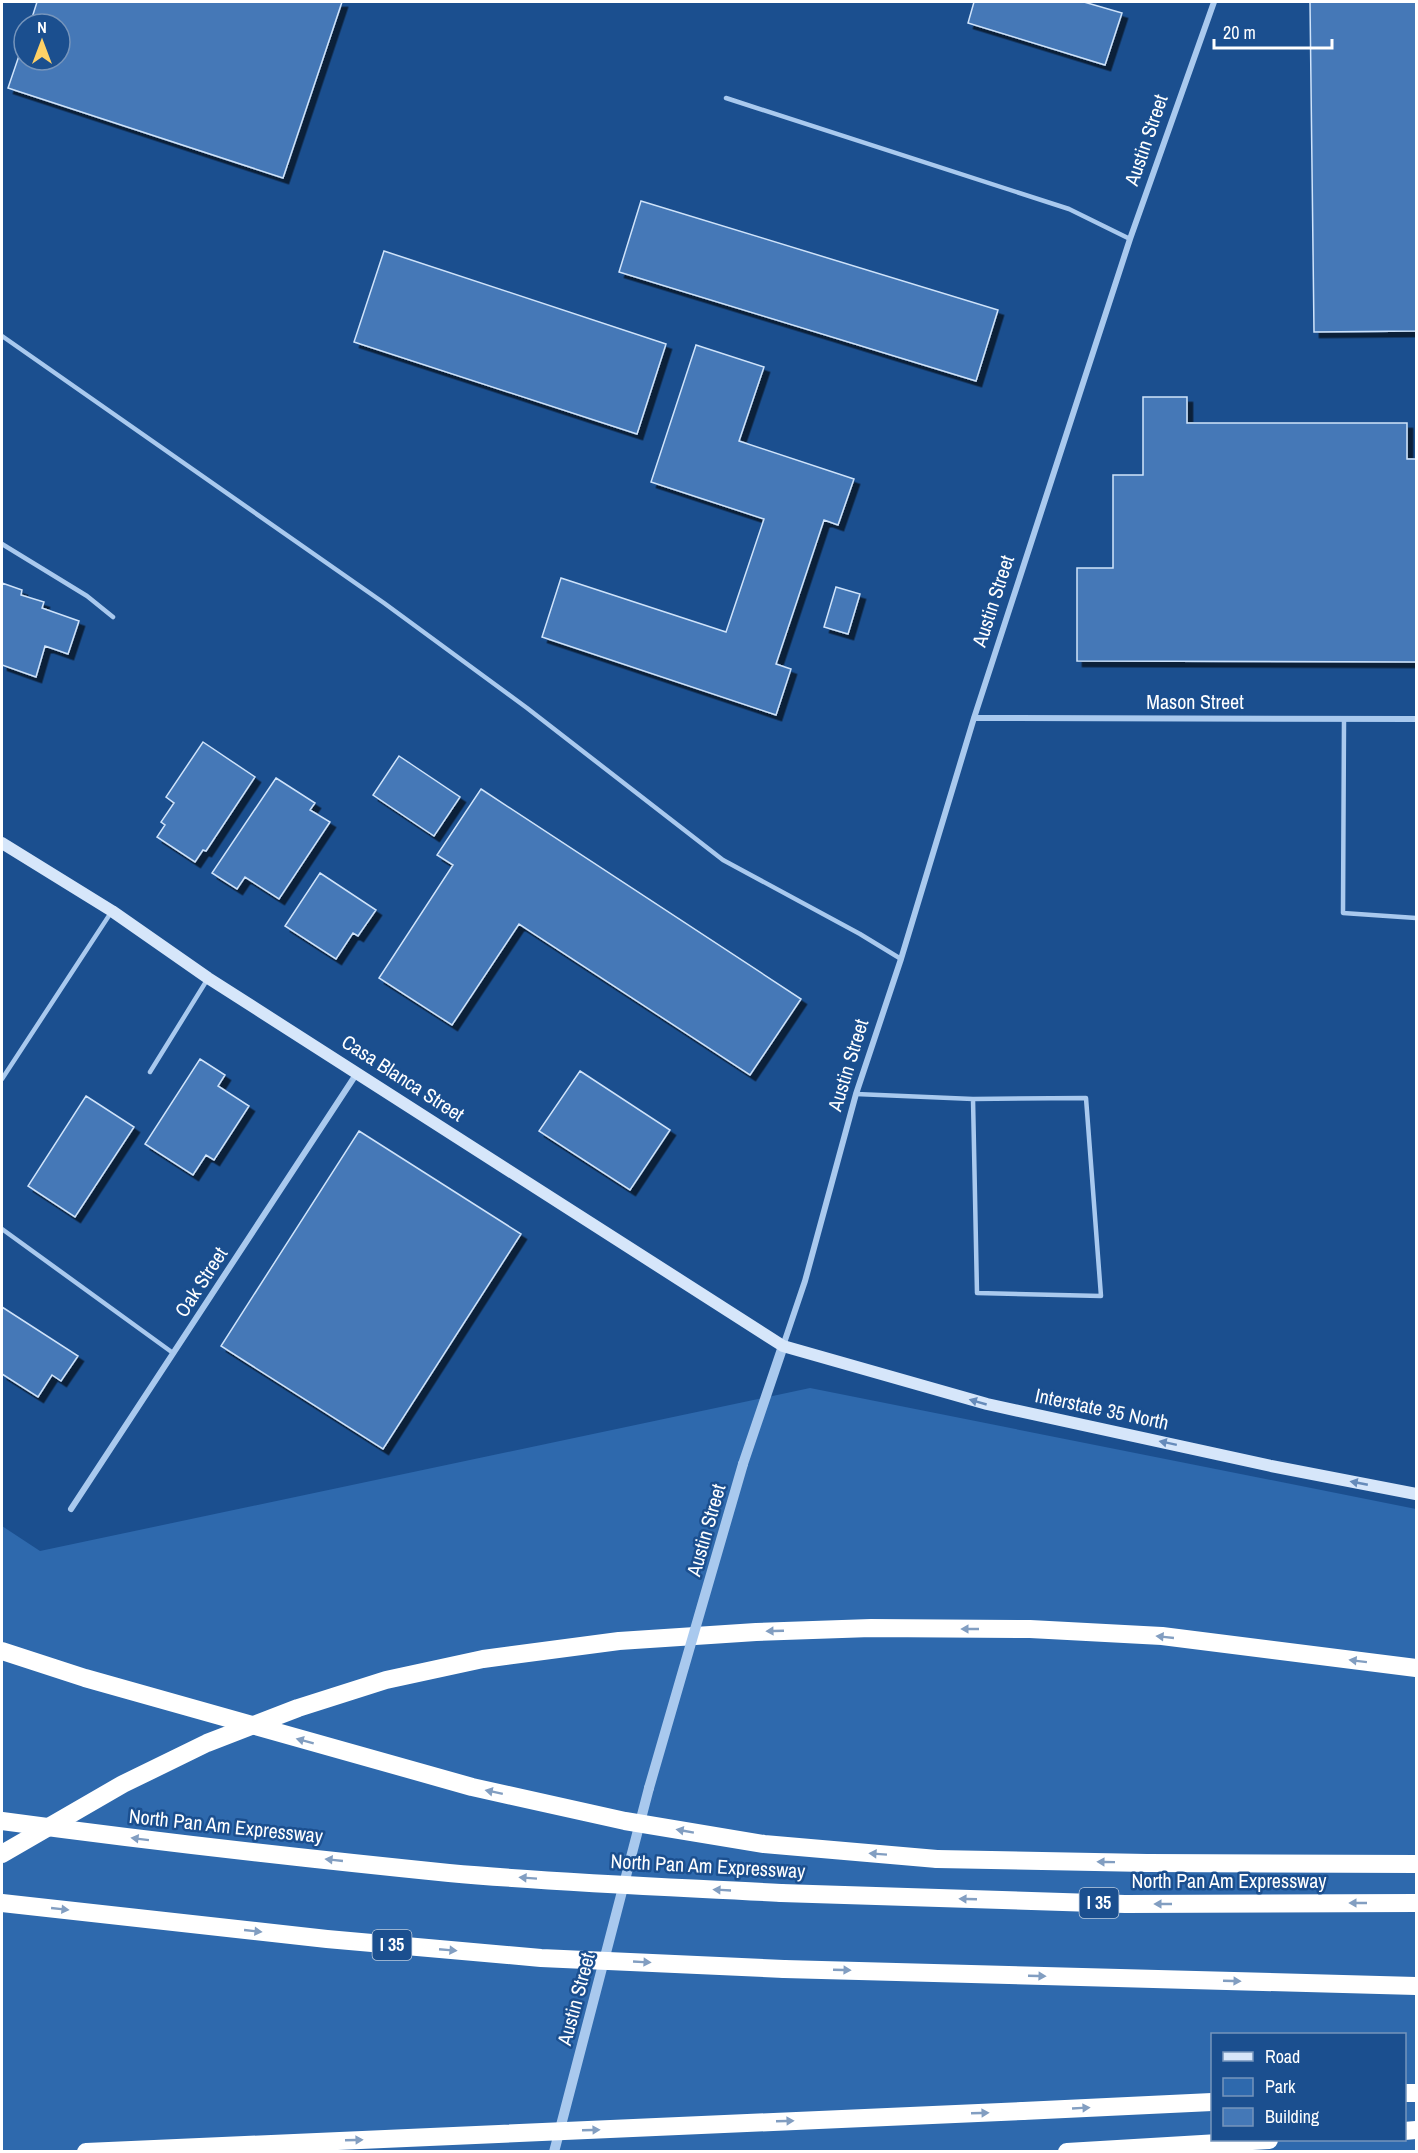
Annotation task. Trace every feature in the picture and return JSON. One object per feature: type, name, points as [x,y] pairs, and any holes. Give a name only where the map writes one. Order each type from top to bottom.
[{"type":"highway","points":[[2,1854],[123,1784],[196,1748],[298,1708],[386,1680],[472,1662],[619,1641],[756,1632],[871,1628],[1030,1629],[1162,1636],[1416,1668]]},
{"type":"highway","points":[[2,1651],[96,1682],[472,1787],[625,1821],[764,1844],[936,1859],[1147,1863],[1416,1864]]},
{"type":"highway","name":"North Pan Am Expressway","points":[[2,1821],[162,1842],[451,1873],[603,1884],[781,1893],[1125,1904],[1416,1903]]},
{"type":"highway","name":"I 35","points":[[2,1903],[327,1939],[541,1958],[784,1969],[1416,1986]]},
{"type":"highway","points":[[86,2151],[1211,2102]]},
{"type":"highway","points":[[1067,2151],[1235,2141]]},
{"type":"main road","name":"Casa Blanca Street","points":[[2,843],[112,911],[208,978],[358,1072],[783,1347]]},
{"type":"main road","name":"Interstate 35 North","points":[[783,1347],[987,1404],[1271,1466],[1416,1494]]},
{"type":"street","name":"Austin Street","points":[[554,2151],[650,1788],[743,1464],[804,1281],[856,1094],[901,959],[974,718],[1130,239],[1214,2]]},
{"type":"street","name":"Mason Street","points":[[974,718],[1416,719]]},
{"type":"street","name":"Oak Street","points":[[71,1509],[358,1072]]},
{"type":"lane","points":[[726,98],[1068,209],[1130,239]]},
{"type":"lane","points":[[2,336],[384,603],[527,708],[723,861],[860,934],[901,959]]},
{"type":"lane","points":[[2,544],[87,596],[113,617]]},
{"type":"lane","points":[[1344,719],[1344,912],[1416,918]]},
{"type":"lane","points":[[2,1079],[112,911]]},
{"type":"lane","points":[[150,1072],[208,978]]},
{"type":"lane","points":[[856,1094],[973,1099],[1086,1098],[1101,1296],[977,1293],[973,1099]]},
{"type":"lane","points":[[2,1229],[173,1353]]},
{"type":"green space","points":[[810,1388],[1416,1509],[1416,2151],[2,2151],[2,1526],[40,1551]]},
{"type":"building","points":[[37,2],[342,2],[283,178],[8,88],[13,72],[72,72],[72,12],[34,12]]},
{"type":"building","points":[[974,2],[1084,2],[1122,13],[1105,65],[968,23]]},
{"type":"building","points":[[1310,2],[1416,2],[1416,331],[1314,332]]},
{"type":"building","points":[[641,201],[998,310],[976,381],[619,272]]},
{"type":"building","points":[[384,251],[666,344],[637,434],[354,342]]},
{"type":"building","points":[[696,345],[764,367],[739,441],[854,479],[838,525],[824,520],[776,664],[791,669],[776,715],[542,637],[561,578],[726,632],[764,519],[651,482]]},
{"type":"building","points":[[1143,397],[1187,397],[1187,423],[1407,423],[1407,459],[1416,459],[1416,662],[1077,661],[1077,568],[1113,568],[1113,475],[1143,475]]},
{"type":"building","points":[[2,583],[22,590],[21,595],[44,602],[42,608],[79,621],[68,654],[45,646],[36,677],[2,665]]},
{"type":"building","points":[[836,587],[860,594],[848,634],[824,627]]},
{"type":"building","points":[[203,742],[255,777],[206,851],[203,850],[195,862],[157,837],[165,825],[161,822],[174,803],[166,797]]},
{"type":"building","points":[[399,756],[460,797],[434,836],[373,795]]},
{"type":"building","points":[[276,778],[315,803],[310,810],[330,822],[279,899],[245,877],[237,889],[212,873]]},
{"type":"building","points":[[481,789],[801,999],[750,1075],[519,924],[452,1025],[379,978],[453,865],[437,855]]},
{"type":"building","points":[[320,873],[376,910],[358,936],[353,933],[336,959],[285,926]]},
{"type":"building","points":[[200,1059],[225,1075],[218,1086],[249,1106],[214,1160],[206,1155],[193,1175],[145,1144]]},
{"type":"building","points":[[580,1071],[670,1130],[630,1190],[539,1131]]},
{"type":"building","points":[[86,1096],[134,1127],[75,1217],[28,1186]]},
{"type":"building","points":[[359,1131],[521,1234],[383,1449],[221,1346]]},
{"type":"building","points":[[2,1307],[78,1356],[61,1381],[52,1375],[38,1397],[2,1374]]}]
